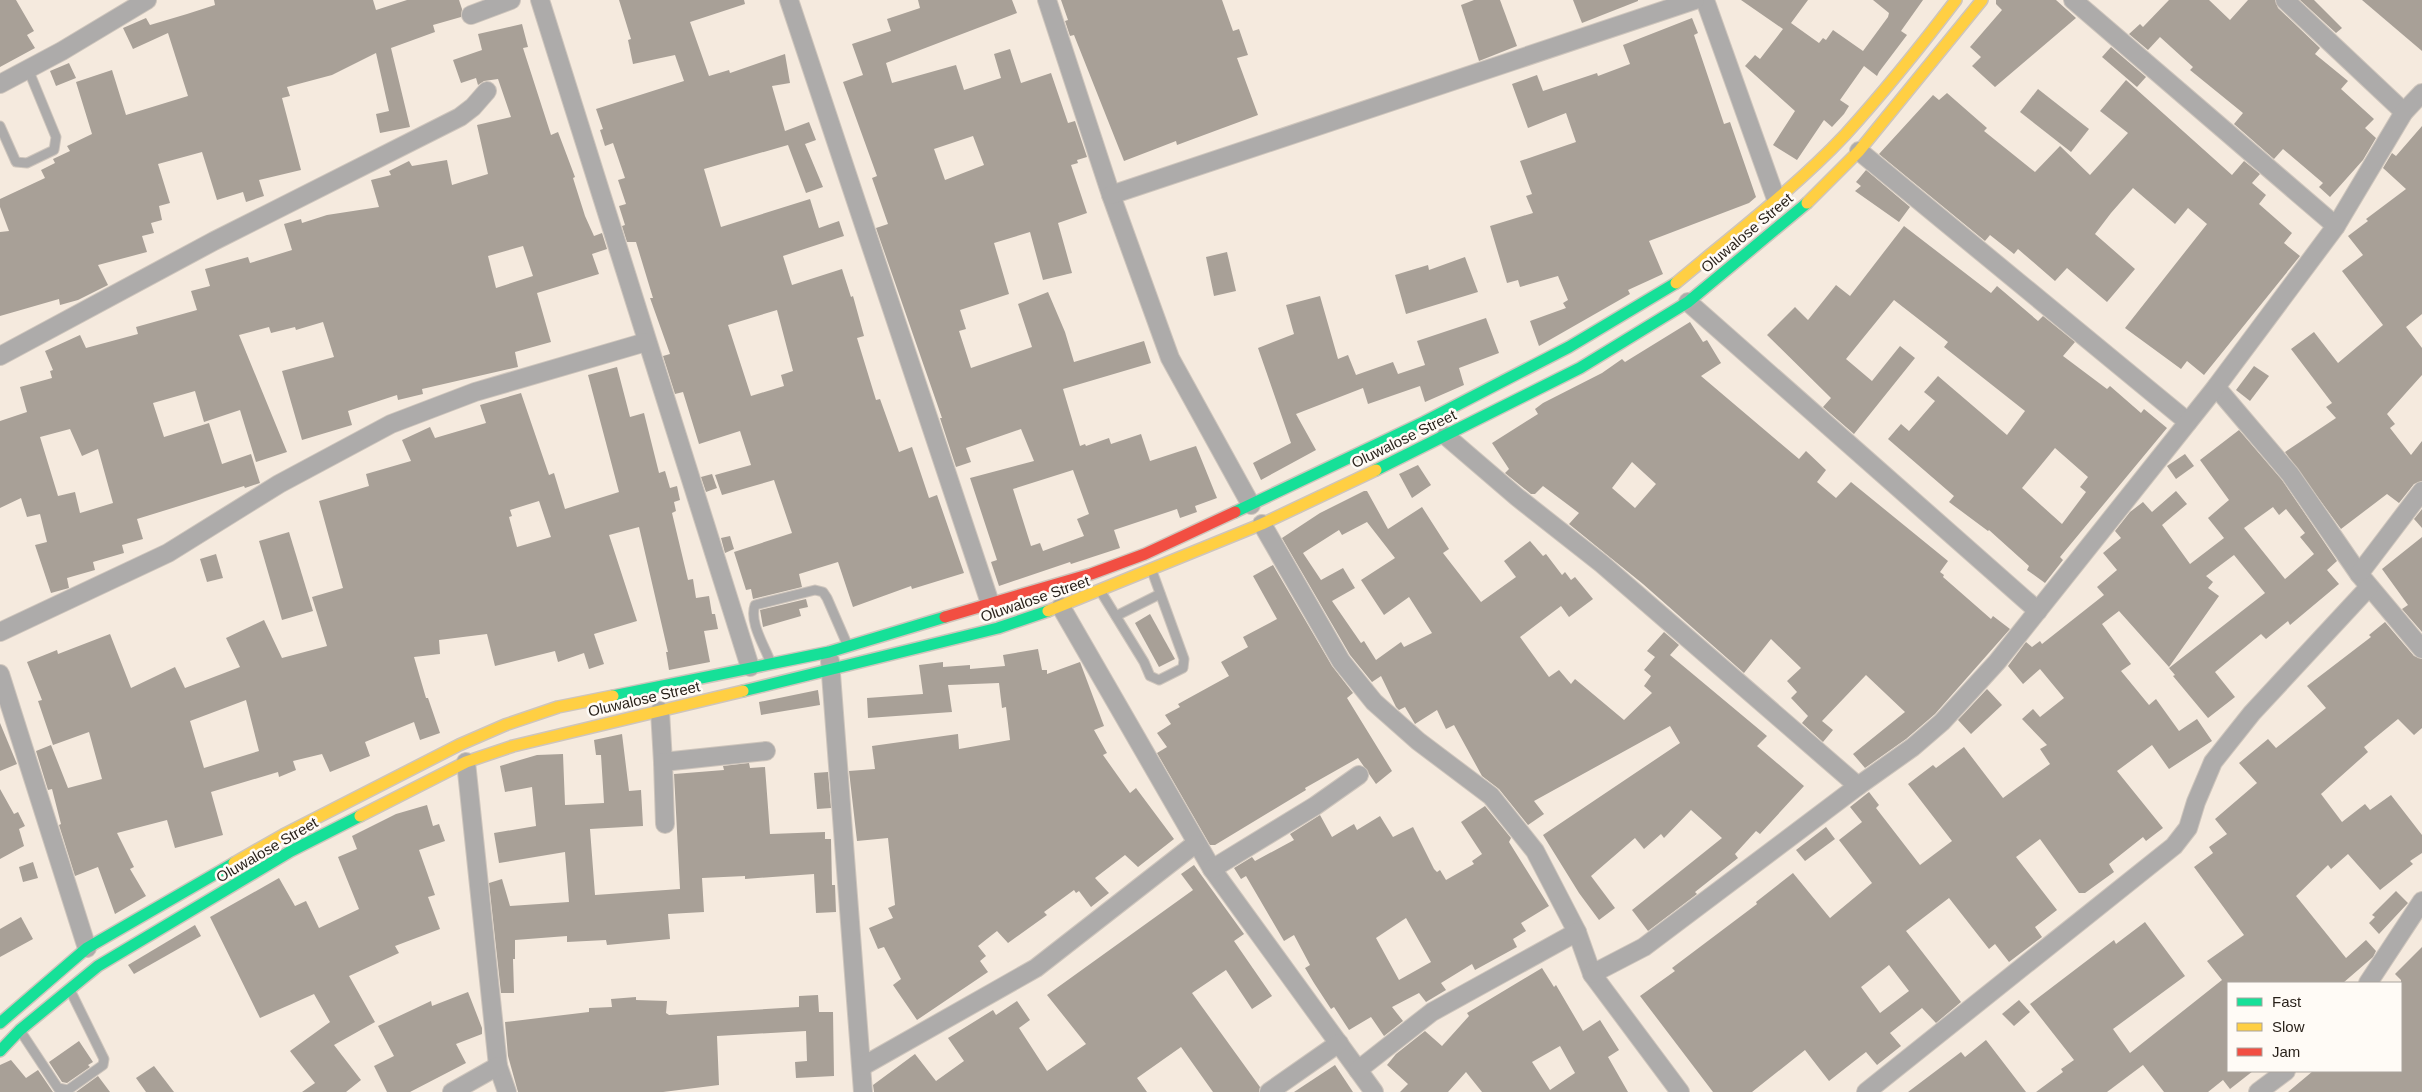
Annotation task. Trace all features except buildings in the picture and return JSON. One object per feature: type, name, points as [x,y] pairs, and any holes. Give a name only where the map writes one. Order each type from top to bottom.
[{"type":"street","points":[[0,84],[147,0]]},
{"type":"street","points":[[471,15],[511,0]]},
{"type":"street","points":[[540,0],[646,342],[750,667]]},
{"type":"street","points":[[790,0],[990,603]]},
{"type":"street","points":[[1047,0],[1111,195],[1170,358],[1250,505]]},
{"type":"street","points":[[1111,195],[1695,0]]},
{"type":"street","points":[[1705,0],[1776,198]]},
{"type":"street","name":"Oluwalose Street","points":[[0,1024],[59,970],[87,948],[283,835],[459,745],[505,725],[558,708],[829,652],[1091,574],[1145,554],[1250,505],[1424,422],[1569,347],[1674,285],[1776,198],[1844,136],[1925,41],[1956,0]]},
{"type":"street","name":"Oluwalose Street","points":[[0,1051],[20,1030],[98,966],[291,851],[466,762],[538,739],[831,672],[998,628],[1061,607],[1262,524],[1446,436],[1580,368],[1688,302],[1796,214],[1859,151],[1982,0]]},
{"type":"street","points":[[2072,0],[2336,226]]},
{"type":"street","points":[[2285,0],[2404,112]]},
{"type":"street","points":[[1925,41],[1940,53]]},
{"type":"street","points":[[0,356],[214,241],[460,117],[473,107],[487,91]]},
{"type":"street","points":[[1592,974],[1644,947],[1858,786],[1913,747],[1942,722],[1997,662],[2122,508],[2216,387],[2336,226],[2404,112],[2422,93]]},
{"type":"street","points":[[1859,151],[2188,422]]},
{"type":"street","points":[[1688,302],[2038,611]]},
{"type":"street","points":[[0,632],[168,553],[279,484],[391,424],[474,392],[646,342]]},
{"type":"street","points":[[2216,387],[2290,474],[2364,581],[2422,649]]},
{"type":"street","points":[[1446,436],[1517,497],[1602,564],[1858,786]]},
{"type":"street","points":[[1866,1092],[2174,846],[2188,828],[2196,802],[2213,762],[2364,581],[2422,491]]},
{"type":"street","points":[[1262,524],[1341,660],[1374,702],[1418,741],[1491,796],[1535,851],[1577,932],[1592,974],[1680,1092]]},
{"type":"street","points":[[1061,607],[1195,844],[1374,1092]]},
{"type":"street","points":[[829,652],[863,1066],[863,1092]]},
{"type":"street","points":[[0,674],[87,948]]},
{"type":"street","points":[[660,711],[664,762],[665,824]]},
{"type":"street","points":[[664,762],[766,752]]},
{"type":"street","points":[[466,762],[498,1066],[507,1092]]},
{"type":"street","points":[[1212,869],[1315,806],[1358,775]]},
{"type":"street","points":[[863,1066],[1036,968],[1195,844]]},
{"type":"street","points":[[2369,982],[2422,901]]},
{"type":"street","points":[[1358,1070],[1432,1012],[1577,932]]},
{"type":"street","points":[[1269,1092],[1339,1043]]},
{"type":"street","points":[[452,1092],[498,1066]]},
{"type":"street","points":[[2258,1092],[2285,1072]]},
{"type":"lane","points":[[0,126],[16,162],[27,163],[54,150],[56,137],[28,69]]},
{"type":"lane","points":[[1091,574],[1150,676],[1159,680],[1183,668],[1184,659],[1152,571]]},
{"type":"lane","points":[[771,663],[754,622],[752,612],[755,605],[815,590],[822,592],[827,598],[848,647]]},
{"type":"lane","points":[[1116,616],[1160,594]]},
{"type":"lane","points":[[20,1030],[58,1088],[68,1090],[103,1065],[104,1059],[59,970]]},
{"type":"traffic: fast","points":[[1376,470],[1580,368],[1688,302],[1807,203]]},
{"type":"traffic: fast","points":[[1235,512],[1424,422],[1569,347],[1676,283]]},
{"type":"traffic: fast","points":[[743,691],[998,628],[1048,611]]},
{"type":"traffic: fast","points":[[613,696],[829,652],[945,617]]},
{"type":"traffic: fast","points":[[0,1051],[20,1030],[98,966],[291,851],[360,816]]},
{"type":"traffic: fast","points":[[0,1023],[87,948],[234,863]]},
{"type":"traffic: slow","points":[[1676,283],[1763,211],[1826,155],[1888,86],[1956,0]]},
{"type":"traffic: slow","points":[[1807,203],[1859,151],[1982,0]]},
{"type":"traffic: slow","points":[[1048,611],[1262,524],[1376,470]]},
{"type":"traffic: slow","points":[[360,816],[466,762],[513,746],[743,691]]},
{"type":"traffic: slow","points":[[234,863],[283,835],[459,745],[505,725],[558,707],[613,696]]},
{"type":"traffic: jam","points":[[945,617],[1091,574],[1145,554],[1235,512]]}]
